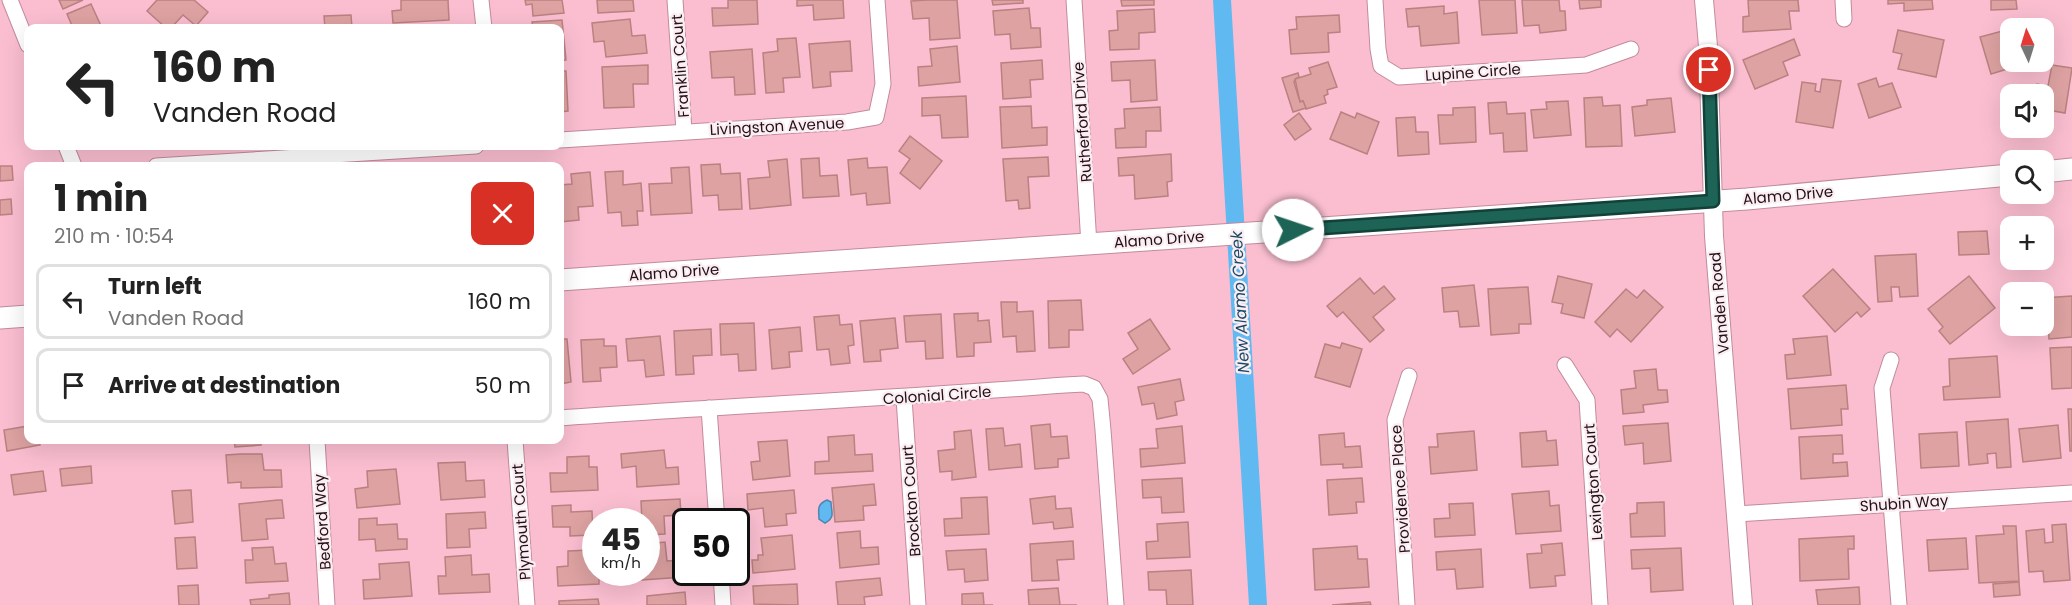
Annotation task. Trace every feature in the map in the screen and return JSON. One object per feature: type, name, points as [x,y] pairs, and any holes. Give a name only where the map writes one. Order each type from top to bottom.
[{"type":"main road","points":[[2054,171],[2072,169]]},
{"type":"main road","name":"Alamo Drive","points":[[564,280],[1713,201],[2000,176]]},
{"type":"main road","points":[[0,318],[24,316]]},
{"type":"street","points":[[10,0],[24,35]]},
{"type":"street","points":[[481,0],[484,24]]},
{"type":"street","name":"Franklin Court","points":[[675,0],[684,131]]},
{"type":"street","name":"Livingston Avenue","points":[[564,140],[847,122],[876,117],[883,84],[878,0]]},
{"type":"street","name":"Rutherford Drive","points":[[1074,0],[1089,245]]},
{"type":"street","name":"Lupine Circle","points":[[1375,0],[1381,66],[1400,77],[1586,64],[1631,50]]},
{"type":"street","name":"Vanden Road","points":[[1704,0],[1708,46],[1713,201],[1743,605]]},
{"type":"street","points":[[1843,0],[1844,20]]},
{"type":"street","points":[[187,162],[266,152],[336,150]]},
{"type":"street","points":[[1891,360],[1882,387],[1899,605]]},
{"type":"street","name":"Lexington Court","points":[[1565,365],[1587,400],[1600,605]]},
{"type":"street","name":"Providence Place","points":[[1407,605],[1395,420],[1409,376]]},
{"type":"street","name":"Colonial Circle","points":[[564,418],[904,398],[1084,384],[1094,388],[1100,399],[1116,605]]},
{"type":"street","name":"Brockton Court","points":[[904,398],[918,605]]},
{"type":"street","points":[[710,408],[716,508]]},
{"type":"street","name":"Bedford Way","points":[[317,444],[327,605]]},
{"type":"street","name":"Plymouth Court","points":[[515,444],[527,605]]},
{"type":"street","name":"Shubin Way","points":[[1736,514],[2072,492]]},
{"type":"street","points":[[722,586],[723,605]]},
{"type":"water","points":[[827,500],[831,502],[832,514],[831,519],[825,523],[819,519],[819,510],[821,504]]},
{"type":"building","points":[[59,0],[83,0],[63,9]]},
{"type":"building","points":[[157,0],[194,0],[208,12],[198,24],[194,24],[183,15],[175,24],[162,24],[147,11]]},
{"type":"building","points":[[401,0],[448,0],[449,20],[393,23],[392,11],[401,10]]},
{"type":"building","points":[[525,0],[562,0],[564,13],[533,16],[532,4],[526,5]]},
{"type":"building","points":[[597,0],[633,0],[634,11],[598,13]]},
{"type":"building","points":[[728,0],[757,0],[758,24],[713,26],[712,8],[728,8]]},
{"type":"building","points":[[797,0],[843,0],[844,18],[814,20],[813,5],[797,6]]},
{"type":"building","points":[[957,0],[960,38],[930,40],[929,18],[913,19],[911,1]]},
{"type":"building","points":[[992,0],[1023,0],[1023,3],[993,5]]},
{"type":"building","points":[[1121,0],[1154,0],[1154,5],[1122,6]]},
{"type":"building","points":[[1479,0],[1515,0],[1517,33],[1482,35]]},
{"type":"building","points":[[1522,0],[1559,0],[1560,11],[1565,11],[1566,30],[1540,33],[1539,25],[1524,26]]},
{"type":"building","points":[[1579,0],[1601,0],[1601,7],[1580,9]]},
{"type":"building","points":[[1748,0],[1798,0],[1799,11],[1789,11],[1791,29],[1743,32],[1743,17],[1749,16]]},
{"type":"building","points":[[1888,0],[1932,0],[1933,9],[1904,11],[1904,3],[1888,4]]},
{"type":"building","points":[[1991,0],[2016,0],[2017,9],[1991,10]]},
{"type":"building","points":[[91,4],[100,24],[71,24],[67,14]]},
{"type":"building","points":[[1444,6],[1444,14],[1457,12],[1459,43],[1421,46],[1419,26],[1408,27],[1406,9]]},
{"type":"building","points":[[1029,8],[1031,28],[1040,28],[1041,47],[1011,49],[1010,34],[995,35],[993,11]]},
{"type":"building","points":[[1154,9],[1155,32],[1139,33],[1139,49],[1110,50],[1109,31],[1118,30],[1117,11]]},
{"type":"building","points":[[351,15],[352,24],[325,24],[324,16]]},
{"type":"building","points":[[1339,15],[1340,32],[1328,33],[1329,52],[1291,54],[1289,30],[1297,29],[1296,17]]},
{"type":"building","points":[[630,19],[632,36],[645,35],[647,53],[606,57],[604,41],[594,42],[592,23]]},
{"type":"building","points":[[562,20],[562,24],[532,24],[532,22]]},
{"type":"building","points":[[1898,30],[1944,40],[1936,77],[1898,69],[1902,54],[1893,52]]},
{"type":"building","points":[[2000,32],[2000,71],[1991,74],[1980,37]]},
{"type":"building","points":[[796,38],[800,77],[783,78],[784,92],[766,93],[763,53],[778,51],[777,39]]},
{"type":"building","points":[[1794,39],[1800,55],[1783,62],[1788,75],[1755,89],[1743,60]]},
{"type":"building","points":[[850,41],[852,71],[830,72],[831,86],[813,88],[809,44]]},
{"type":"building","points":[[957,46],[960,82],[919,86],[918,67],[932,66],[930,49]]},
{"type":"building","points":[[752,49],[755,94],[735,95],[734,77],[712,78],[710,52]]},
{"type":"building","points":[[1042,60],[1043,79],[1030,80],[1031,97],[1003,99],[1001,63]]},
{"type":"building","points":[[1155,60],[1157,100],[1131,102],[1130,80],[1112,81],[1111,62]]},
{"type":"building","points":[[1328,62],[1337,87],[1327,90],[1328,94],[1324,96],[1326,103],[1306,109],[1303,101],[1300,102],[1295,79],[1311,74],[1309,68]]},
{"type":"building","points":[[648,65],[648,84],[633,84],[634,107],[604,108],[602,67]]},
{"type":"building","points":[[2054,65],[2072,68],[2065,113],[2054,111],[2054,84],[2048,84],[2051,72],[2054,72]]},
{"type":"building","points":[[564,71],[566,71],[568,111],[564,112]]},
{"type":"building","points":[[1298,73],[1299,77],[1294,82],[1300,102],[1303,101],[1306,108],[1293,112],[1282,78]]},
{"type":"building","points":[[1876,78],[1879,87],[1892,83],[1901,107],[1869,118],[1858,84]]},
{"type":"building","points":[[1822,79],[1841,81],[1833,128],[1796,122],[1802,82],[1816,84],[1815,91],[1820,92]]},
{"type":"building","points":[[966,96],[968,137],[942,138],[940,115],[922,116],[922,98]]},
{"type":"building","points":[[1602,97],[1603,106],[1620,105],[1622,146],[1586,147],[1584,98]]},
{"type":"building","points":[[1671,98],[1675,132],[1635,136],[1632,107],[1647,105],[1647,100]]},
{"type":"building","points":[[1568,101],[1571,135],[1534,138],[1531,110],[1547,109],[1546,102]]},
{"type":"building","points":[[1506,102],[1507,114],[1525,113],[1527,151],[1504,152],[1503,133],[1490,134],[1488,103]]},
{"type":"building","points":[[1031,106],[1032,128],[1047,127],[1047,145],[1002,148],[1000,107]]},
{"type":"building","points":[[1160,107],[1161,131],[1146,131],[1146,147],[1116,148],[1115,129],[1125,128],[1124,109]]},
{"type":"building","points":[[1475,107],[1476,142],[1440,144],[1438,115],[1453,115],[1453,108]]},
{"type":"building","points":[[1341,112],[1355,118],[1357,113],[1379,122],[1367,154],[1330,139]]},
{"type":"building","points":[[1299,113],[1311,129],[1295,140],[1284,125]]},
{"type":"building","points":[[1415,117],[1416,132],[1428,132],[1429,154],[1398,156],[1396,118]]},
{"type":"building","points":[[910,136],[942,161],[920,189],[900,173],[910,159],[899,151]]},
{"type":"building","points":[[1171,154],[1172,181],[1167,182],[1168,196],[1135,199],[1134,175],[1119,176],[1118,158]]},
{"type":"building","points":[[1048,157],[1049,176],[1028,177],[1030,208],[1019,209],[1018,200],[1006,201],[1003,159]]},
{"type":"building","points":[[819,158],[820,176],[837,175],[839,196],[803,198],[801,159]]},
{"type":"building","points":[[867,158],[868,168],[887,167],[890,203],[867,205],[866,193],[851,195],[848,160]]},
{"type":"building","points":[[787,159],[791,205],[750,209],[748,179],[770,177],[768,161]]},
{"type":"building","points":[[720,164],[721,174],[740,173],[742,209],[719,210],[718,195],[703,196],[701,165]]},
{"type":"building","points":[[0,166],[12,166],[13,180],[0,181]]},
{"type":"building","points":[[689,167],[692,213],[651,215],[649,184],[672,183],[671,168]]},
{"type":"building","points":[[623,171],[623,185],[641,183],[643,211],[637,211],[638,225],[622,226],[621,212],[608,213],[605,172]]},
{"type":"building","points":[[590,172],[593,206],[578,207],[579,220],[564,222],[564,185],[572,184],[571,174]]},
{"type":"building","points":[[11,199],[12,214],[0,215],[0,200]]},
{"type":"building","points":[[1987,231],[1989,254],[1959,255],[1958,232]]},
{"type":"building","points":[[1916,254],[1918,296],[1900,297],[1899,287],[1891,287],[1892,301],[1878,302],[1875,256]]},
{"type":"building","points":[[1833,269],[1870,309],[1861,317],[1857,312],[1835,332],[1803,296]]},
{"type":"building","points":[[1558,276],[1592,284],[1584,318],[1561,313],[1563,304],[1552,302]]},
{"type":"building","points":[[1969,276],[1995,308],[1950,344],[1939,331],[1943,327],[1928,309]]},
{"type":"building","points":[[1360,278],[1374,294],[1384,286],[1395,299],[1373,317],[1384,330],[1370,342],[1343,312],[1337,317],[1327,306]]},
{"type":"building","points":[[1474,285],[1479,326],[1460,327],[1458,311],[1444,312],[1442,288]]},
{"type":"building","points":[[1528,287],[1531,324],[1519,324],[1519,333],[1491,335],[1488,289]]},
{"type":"building","points":[[1626,289],[1637,298],[1644,290],[1663,307],[1631,342],[1617,329],[1610,337],[1595,322]]},
{"type":"building","points":[[2072,296],[2072,337],[2049,339],[2049,336],[2054,336],[2054,297]]},
{"type":"building","points":[[1081,300],[1083,330],[1069,330],[1069,347],[1049,348],[1048,301]]},
{"type":"building","points":[[1001,302],[1017,302],[1017,312],[1033,311],[1035,351],[1017,352],[1016,336],[1003,337]]},
{"type":"building","points":[[978,313],[978,321],[989,320],[991,342],[974,343],[974,356],[957,357],[954,314]]},
{"type":"building","points":[[941,314],[943,358],[926,359],[925,341],[906,342],[904,316]]},
{"type":"building","points":[[839,315],[840,325],[852,324],[854,345],[848,346],[850,363],[831,365],[829,349],[817,350],[814,317]]},
{"type":"building","points":[[895,318],[898,348],[880,350],[881,361],[864,362],[860,321]]},
{"type":"building","points":[[1150,319],[1170,349],[1133,374],[1123,359],[1138,349],[1128,333]]},
{"type":"building","points":[[754,323],[756,370],[739,371],[738,354],[721,355],[720,324]]},
{"type":"building","points":[[800,327],[802,351],[789,352],[790,367],[772,369],[769,330]]},
{"type":"building","points":[[711,329],[712,355],[693,356],[694,374],[676,375],[674,331]]},
{"type":"building","points":[[660,336],[664,375],[646,377],[644,360],[628,361],[626,339]]},
{"type":"building","points":[[1827,336],[1831,375],[1787,379],[1785,355],[1795,354],[1793,339]]},
{"type":"building","points":[[564,339],[567,339],[571,382],[564,383]]},
{"type":"building","points":[[604,339],[604,346],[616,346],[617,367],[600,368],[601,381],[583,382],[581,340]]},
{"type":"building","points":[[1342,343],[1362,349],[1350,387],[1315,377],[1325,344],[1340,348]]},
{"type":"building","points":[[2072,347],[2072,388],[2052,389],[2050,348]]},
{"type":"building","points":[[1997,356],[2000,397],[1944,400],[1943,387],[1950,386],[1949,359]]},
{"type":"building","points":[[1656,369],[1658,390],[1667,390],[1668,402],[1643,405],[1644,412],[1623,414],[1621,390],[1636,388],[1634,371]]},
{"type":"building","points":[[1180,379],[1184,400],[1175,402],[1177,415],[1157,419],[1154,403],[1142,405],[1138,387]]},
{"type":"building","points":[[1846,385],[1848,409],[1841,409],[1842,425],[1791,429],[1788,389]]},
{"type":"building","points":[[2068,409],[2072,409],[2072,451],[2070,451]]},
{"type":"building","points":[[2008,419],[2011,467],[1997,468],[1996,453],[1987,454],[1988,463],[1969,465],[1966,422]]},
{"type":"building","points":[[1668,423],[1671,461],[1644,464],[1643,443],[1625,445],[1623,426]]},
{"type":"building","points":[[1050,424],[1051,437],[1067,436],[1069,458],[1058,459],[1058,467],[1035,469],[1031,426]]},
{"type":"building","points":[[2058,425],[2061,458],[2023,462],[2019,429]]},
{"type":"building","points":[[1182,426],[1185,463],[1141,467],[1140,449],[1158,448],[1156,429]]},
{"type":"building","points":[[24,427],[24,444],[40,445],[7,451],[4,430]]},
{"type":"building","points":[[1003,428],[1005,446],[1020,444],[1022,467],[989,470],[986,429]]},
{"type":"building","points":[[971,430],[976,477],[952,480],[952,471],[940,472],[938,451],[955,449],[954,432]]},
{"type":"building","points":[[1474,431],[1477,470],[1431,474],[1429,447],[1438,447],[1437,434]]},
{"type":"building","points":[[1546,431],[1547,441],[1556,440],[1558,465],[1522,467],[1520,433]]},
{"type":"building","points":[[1957,432],[1959,466],[1921,468],[1919,434]]},
{"type":"building","points":[[1344,433],[1345,447],[1360,446],[1362,467],[1343,468],[1343,464],[1321,465],[1319,435]]},
{"type":"building","points":[[854,435],[855,455],[872,454],[873,471],[815,474],[815,462],[829,461],[828,437]]},
{"type":"building","points":[[1842,435],[1843,454],[1833,454],[1833,463],[1847,462],[1848,476],[1801,479],[1799,437]]},
{"type":"building","points":[[787,440],[790,476],[753,480],[751,462],[760,461],[758,442]]},
{"type":"building","points":[[235,444],[261,444],[261,445],[235,447]]},
{"type":"building","points":[[664,450],[666,468],[678,467],[679,484],[637,487],[636,466],[622,468],[621,454]]},
{"type":"building","points":[[262,454],[264,470],[281,470],[282,487],[241,488],[241,482],[228,483],[226,455]]},
{"type":"building","points":[[589,456],[589,467],[597,467],[598,490],[551,492],[550,473],[567,473],[567,457]]},
{"type":"building","points":[[465,462],[466,481],[484,480],[485,497],[441,500],[438,463]]},
{"type":"building","points":[[91,466],[92,483],[62,486],[60,469]]},
{"type":"building","points":[[396,469],[400,504],[357,508],[355,489],[368,487],[367,471]]},
{"type":"building","points":[[43,471],[46,491],[14,495],[11,475]]},
{"type":"building","points":[[1182,478],[1184,512],[1162,513],[1161,497],[1143,498],[1142,480]]},
{"type":"building","points":[[1362,478],[1364,502],[1356,502],[1357,513],[1329,515],[1327,480]]},
{"type":"building","points":[[874,484],[876,505],[863,506],[864,520],[835,522],[832,488]]},
{"type":"building","points":[[191,490],[193,522],[175,524],[172,491]]},
{"type":"building","points":[[794,490],[796,513],[786,514],[787,525],[765,527],[763,508],[748,508],[747,494]]},
{"type":"building","points":[[1549,491],[1550,506],[1559,505],[1561,531],[1516,534],[1512,494]]},
{"type":"building","points":[[1055,496],[1056,509],[1071,508],[1073,527],[1054,529],[1053,522],[1033,524],[1030,499]]},
{"type":"building","points":[[987,497],[989,534],[945,536],[944,519],[962,518],[961,498]]},
{"type":"building","points":[[680,499],[681,508],[672,508],[672,516],[664,516],[665,534],[660,534],[660,508],[641,508],[641,501]]},
{"type":"building","points":[[282,500],[284,518],[266,519],[268,539],[242,541],[239,504]]},
{"type":"building","points":[[1664,502],[1665,536],[1631,537],[1630,514],[1637,513],[1637,503]]},
{"type":"building","points":[[1473,503],[1475,535],[1435,537],[1434,519],[1450,518],[1449,504]]},
{"type":"building","points":[[571,505],[571,512],[582,511],[582,535],[570,536],[570,527],[553,527],[552,506]]},
{"type":"building","points":[[485,512],[486,528],[469,529],[470,547],[447,548],[446,514]]},
{"type":"building","points":[[377,518],[377,525],[397,524],[398,539],[407,539],[407,549],[376,551],[375,539],[359,540],[359,519]]},
{"type":"building","points":[[1188,522],[1190,557],[1147,559],[1146,542],[1158,541],[1157,524]]},
{"type":"building","points":[[2066,524],[2070,580],[2044,582],[2043,571],[2029,572],[2026,531],[2044,529],[2045,543],[2053,542],[2052,525]]},
{"type":"building","points":[[2003,526],[2016,526],[2019,581],[1979,583],[1976,536],[2004,534]]},
{"type":"building","points":[[860,531],[861,548],[878,547],[879,564],[840,568],[837,533]]},
{"type":"building","points":[[792,535],[795,569],[753,573],[752,560],[758,560],[758,555],[763,555],[761,538]]},
{"type":"building","points":[[1854,536],[1854,549],[1848,549],[1849,579],[1800,581],[1799,539]]},
{"type":"building","points":[[195,537],[197,568],[177,569],[175,538]]},
{"type":"building","points":[[1966,538],[1968,569],[1929,571],[1927,540]]},
{"type":"building","points":[[1073,541],[1074,559],[1057,560],[1059,580],[1032,581],[1030,544]]},
{"type":"building","points":[[665,542],[667,561],[672,561],[672,578],[660,579],[660,543]]},
{"type":"building","points":[[1562,543],[1565,575],[1555,576],[1556,586],[1530,588],[1527,554],[1542,553],[1541,545]]},
{"type":"building","points":[[1357,546],[1358,559],[1367,559],[1369,587],[1315,590],[1313,549]]},
{"type":"building","points":[[273,547],[275,564],[286,563],[288,581],[246,583],[245,560],[253,560],[252,548]]},
{"type":"building","points":[[1681,548],[1683,590],[1651,592],[1650,568],[1632,569],[1631,550]]},
{"type":"building","points":[[986,549],[988,580],[965,582],[964,569],[948,570],[946,551]]},
{"type":"building","points":[[1481,549],[1483,587],[1457,589],[1455,569],[1437,570],[1436,552]]},
{"type":"building","points":[[582,550],[582,585],[558,586],[557,567],[568,566],[568,551]]},
{"type":"building","points":[[471,555],[472,575],[489,574],[490,592],[439,594],[438,576],[446,576],[445,557]]},
{"type":"building","points":[[409,562],[412,596],[364,599],[363,580],[380,579],[379,564]]},
{"type":"building","points":[[1191,570],[1193,605],[1167,605],[1166,590],[1149,590],[1148,572]]},
{"type":"building","points":[[880,578],[882,595],[864,597],[865,605],[838,605],[836,582]]},
{"type":"building","points":[[2019,582],[2020,595],[1994,597],[1993,584]]},
{"type":"building","points":[[797,584],[798,605],[754,604],[753,586]]},
{"type":"building","points":[[198,585],[199,605],[179,605],[178,586]]},
{"type":"building","points":[[1859,587],[1860,605],[1818,605],[1816,590]]},
{"type":"building","points":[[1058,588],[1060,605],[1029,605],[1028,590]]},
{"type":"building","points":[[685,592],[686,605],[647,605],[647,596]]},
{"type":"building","points":[[289,593],[290,605],[251,605],[250,600]]},
{"type":"building","points":[[983,593],[984,605],[962,605],[962,594]]},
{"type":"building","points":[[598,599],[599,605],[559,605],[559,601]]},
{"type":"building","points":[[1370,602],[1371,605],[1332,605]]},
{"type":"waterway","name":"New Alamo Creek","points":[[1222,0],[1258,605]]},
{"type":"route","points":[[1293,230],[1713,201],[1709,70]]}]
